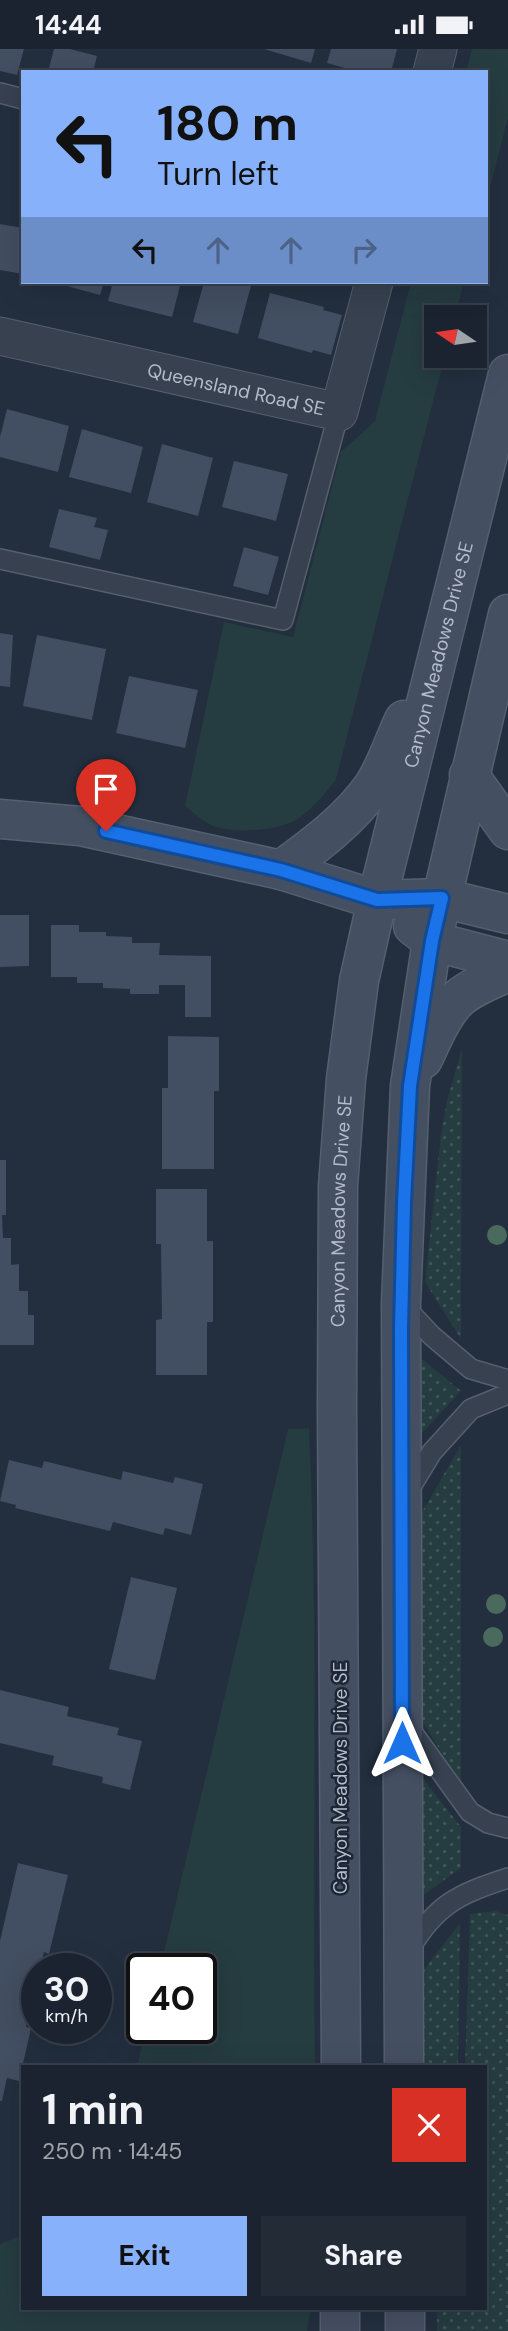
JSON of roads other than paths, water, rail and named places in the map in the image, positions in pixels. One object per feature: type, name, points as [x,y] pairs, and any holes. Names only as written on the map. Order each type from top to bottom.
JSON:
[{"type":"street","points":[[433,70],[438,49]]},
{"type":"street","name":"Queensland Road SE","points":[[0,336],[339,412],[373,284]]},
{"type":"street","name":"Canyon Meadows Drive SE","points":[[341,2065],[338,1186],[346,1079],[359,981],[377,900],[508,373]]},
{"type":"street","points":[[281,870],[340,822],[374,785],[404,720],[448,611]]},
{"type":"street","points":[[404,2065],[401,1303],[410,1086],[432,941],[508,614]]},
{"type":"street","points":[[469,775],[508,830]]},
{"type":"street","points":[[0,819],[80,825],[281,870],[377,900],[442,898],[508,914]]},
{"type":"street","points":[[377,900],[432,941],[508,961]]},
{"type":"street","points":[[410,1086],[437,1028],[455,1002],[508,972]]},
{"type":"street","points":[[405,2310],[405,2331]]},
{"type":"lane","points":[[0,93],[21,98]]},
{"type":"lane","points":[[0,559],[283,620],[339,412]]},
{"type":"lane","points":[[401,1303],[432,1336],[471,1369],[508,1380]]},
{"type":"lane","points":[[401,1503],[432,1452],[471,1409],[508,1394]]},
{"type":"lane","points":[[401,1716],[470,1812],[488,1823],[508,1828]]},
{"type":"lane","points":[[403,1960],[418,1934],[439,1908],[471,1890],[508,1878]]}]
